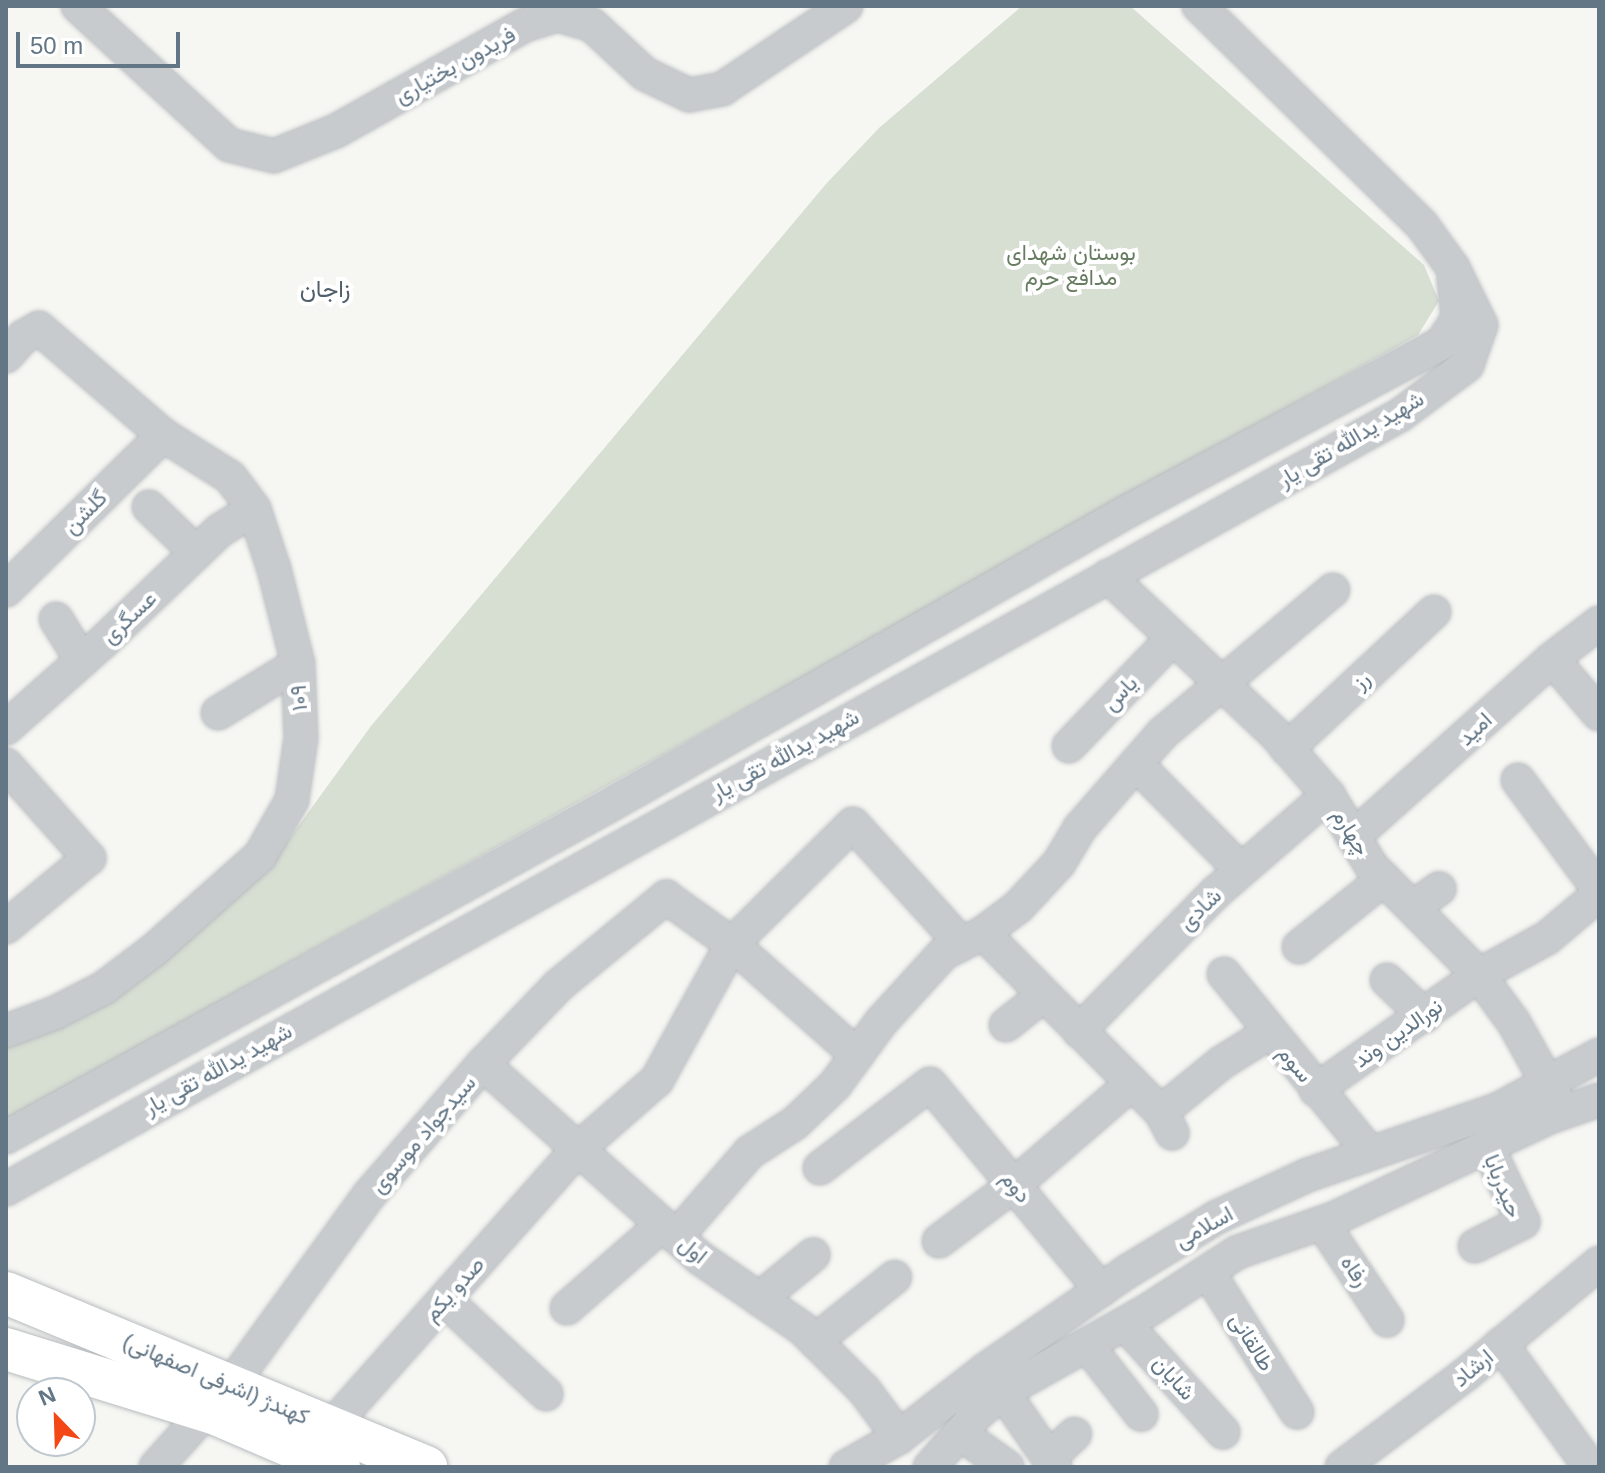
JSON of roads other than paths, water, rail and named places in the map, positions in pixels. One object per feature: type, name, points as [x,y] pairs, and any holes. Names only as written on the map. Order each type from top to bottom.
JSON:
[{"type":"main road","name":"کهندژ (اشرفی اصفهانی)","points":[[11,1290],[219,1398],[339,1467]]},
{"type":"main road","name":"کهندژ (اشرفی اصفهانی)","points":[[6,1349],[331,1427],[426,1467]]},
{"type":"street","name":"فریدون بختیاری","points":[[78,6],[229,145],[274,156],[336,131],[525,25],[558,15],[602,15],[645,74],[689,95],[722,89],[846,6]]},
{"type":"street","name":"شهید یدالله تقی یار","points":[[8,1186],[1400,415],[1467,365],[1481,325],[1453,268],[1422,225],[1209,9]]},
{"type":"street","name":"شهید یدالله تقی یار","points":[[6,1137],[605,808],[1126,512],[1442,343],[1458,318],[1453,268]]},
{"type":"street","name":"۱۰۹","points":[[6,356],[23,337],[39,328],[163,435],[230,477],[254,509],[274,569],[298,664],[301,738],[292,800],[260,856],[154,950],[104,988],[55,1013],[6,1031]]},
{"type":"street","name":"گلشن","points":[[6,590],[163,435]]},
{"type":"street","points":[[149,507],[197,553]]},
{"type":"street","name":"عسگری","points":[[6,728],[82,661],[219,531],[254,509]]},
{"type":"street","name":"چهارم","points":[[1108,576],[1171,640],[1221,683],[1328,795],[1353,837],[1384,879],[1479,975],[1514,1023],[1565,1111]]},
{"type":"street","points":[[567,1308],[669,1231],[750,1152],[795,1123],[835,1085],[910,987],[944,953],[972,939],[1018,907],[1059,863],[1080,828],[1163,733],[1333,590]]},
{"type":"street","name":"رز","points":[[1287,749],[1434,612]]},
{"type":"street","points":[[56,619],[82,661]]},
{"type":"street","name":"امید","points":[[1353,837],[1552,659],[1599,623]]},
{"type":"street","name":"یاس","points":[[1069,746],[1171,640]]},
{"type":"street","points":[[1552,659],[1599,714]]},
{"type":"street","points":[[218,713],[298,664]]},
{"type":"street","points":[[1136,764],[1241,870]]},
{"type":"street","points":[[6,765],[89,858],[6,927]]},
{"type":"street","points":[[1479,975],[1547,938],[1599,892],[1518,780]]},
{"type":"street","name":"شادی","points":[[1079,1031],[1241,870],[1328,795]]},
{"type":"street","name":"صدو یکم","points":[[331,1427],[577,1150],[657,1080],[732,944],[853,824],[972,939]]},
{"type":"street","points":[[1299,947],[1384,879]]},
{"type":"street","points":[[1413,907],[1439,889]]},
{"type":"street","name":"سیدجواد موسوی","points":[[156,1467],[219,1398],[369,1195],[483,1064],[559,985],[666,897],[732,944]]},
{"type":"street","points":[[972,939],[1044,995],[1167,1123],[1221,1063],[1269,1033]]},
{"type":"street","points":[[732,944],[857,1055]]},
{"type":"street","name":"سوم","points":[[1224,974],[1369,1152]]},
{"type":"street","name":"نورالدین وند","points":[[1316,1090],[1479,975]]},
{"type":"street","points":[[1387,980],[1425,1016]]},
{"type":"street","points":[[1006,1025],[1044,995]]},
{"type":"street","name":"اسلامی","points":[[846,1467],[899,1437],[985,1370],[1101,1290],[1217,1217],[1308,1175],[1497,1110],[1599,1055]]},
{"type":"street","name":"اول","points":[[483,1064],[669,1231],[815,1341],[864,1390],[899,1437]]},
{"type":"street","name":"دوم","points":[[820,1168],[930,1084],[1101,1290]]},
{"type":"street","points":[[939,1241],[1014,1185],[1131,1084]]},
{"type":"street","name":"اسلامی","points":[[930,1467],[1003,1392],[1125,1324],[1238,1252],[1322,1223],[1565,1111],[1599,1100]]},
{"type":"street","name":"حیدربابا","points":[[1475,1246],[1523,1222],[1487,1146]]},
{"type":"street","name":"رفاه","points":[[1322,1223],[1387,1320]]},
{"type":"street","points":[[759,1299],[813,1255]]},
{"type":"street","name":"ارشاد","points":[[1349,1465],[1599,1263]]},
{"type":"street","name":"طالقانی","points":[[1208,1272],[1297,1412]]},
{"type":"street","points":[[815,1341],[895,1277]]},
{"type":"street","points":[[445,1300],[546,1394]]},
{"type":"street","name":"شایان","points":[[1125,1324],[1223,1432]]},
{"type":"street","points":[[1501,1344],[1590,1467]]},
{"type":"street","points":[[1087,1345],[1141,1414]]},
{"type":"street","points":[[1003,1392],[1052,1462],[1075,1434]]},
{"type":"street","points":[[961,1434],[1007,1467]]},
{"type":"district","name":"زاجان","points":[[325,289]]},
{"type":"park label","name":"بوستان شهدای مدافع حرم","points":[[1071,264]]}]
